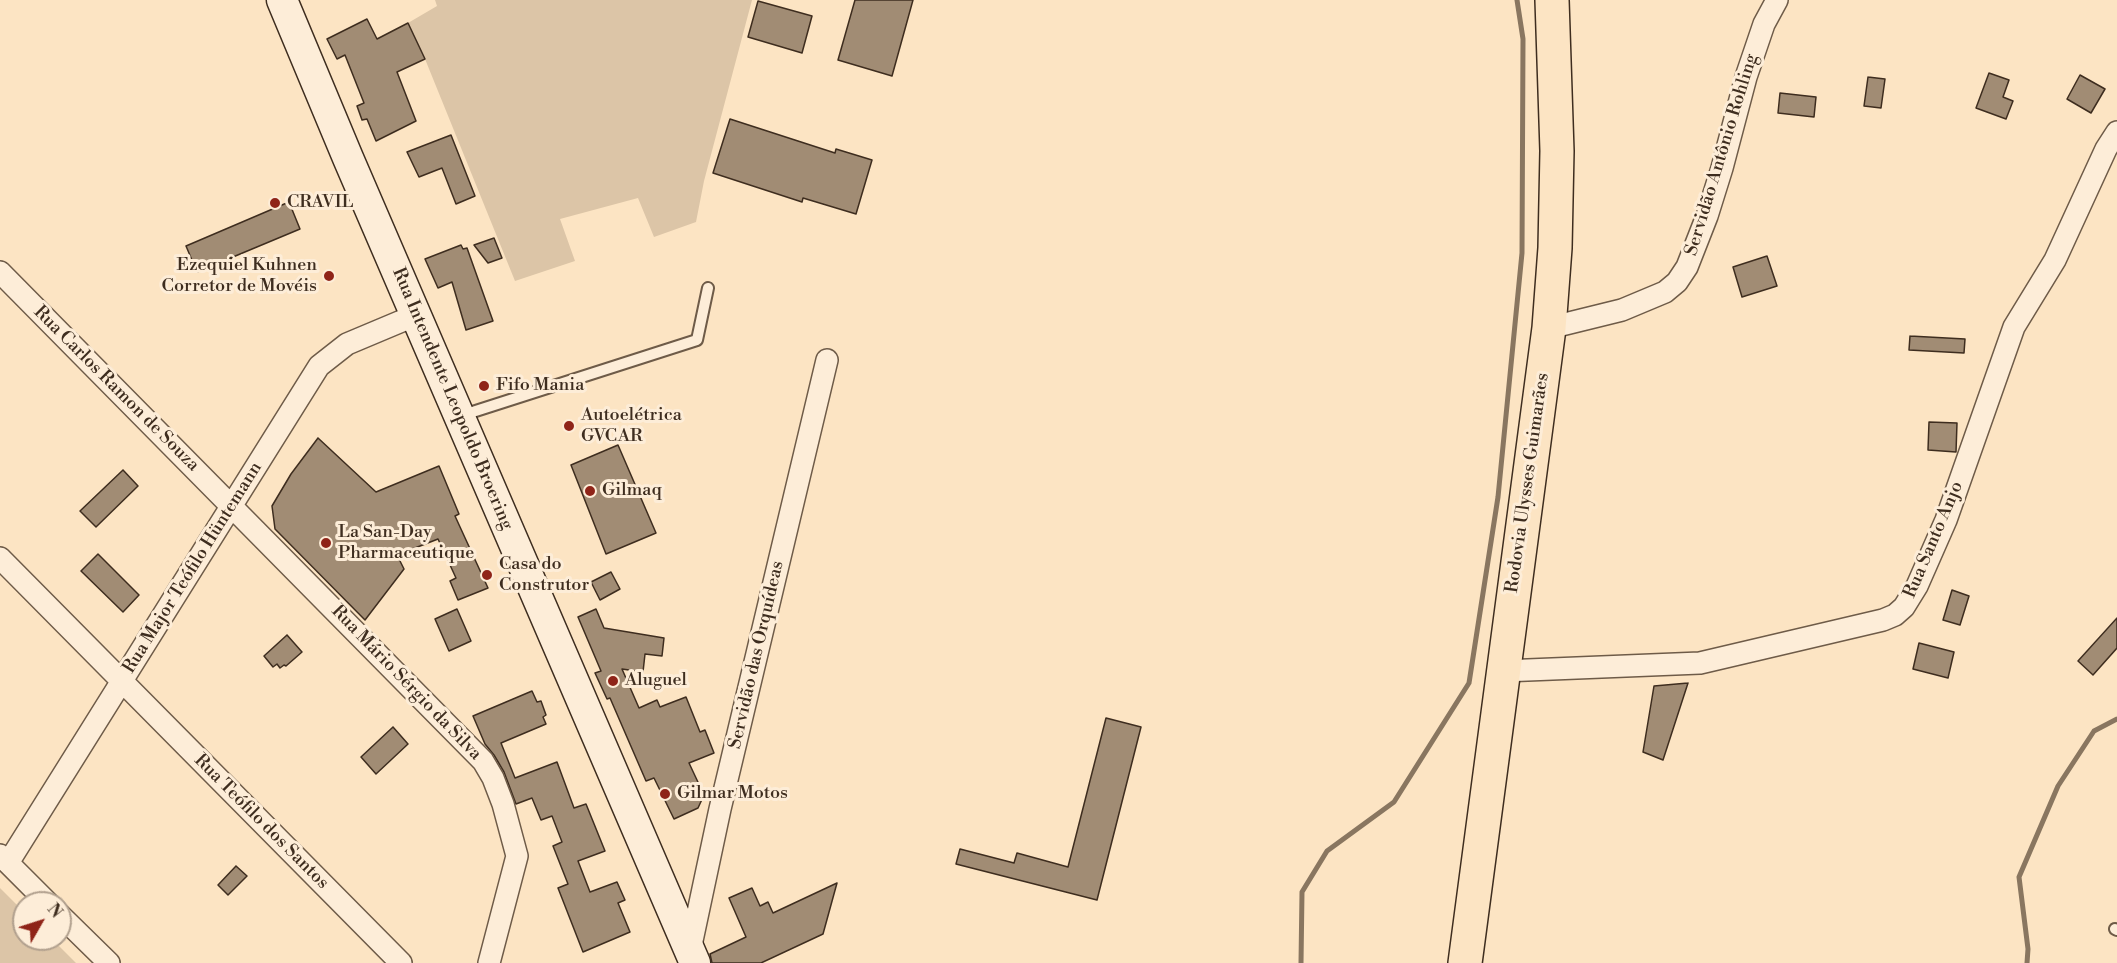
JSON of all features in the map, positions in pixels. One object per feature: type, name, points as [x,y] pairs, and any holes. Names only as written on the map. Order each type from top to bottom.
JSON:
[{"type":"highway","name":"Rodovia Ulysses Guimarães","points":[[1464,963],[1549,328],[1555,248],[1557,151],[1552,0]]},
{"type":"main road","name":"Rua Intendente Leopoldo Broering","points":[[282,0],[693,957]]},
{"type":"street","name":"Servidão Antônio Rohling","points":[[1549,328],[1640,304],[1665,292],[1677,282],[1687,267],[1707,216],[1746,77],[1764,24],[1777,0]]},
{"type":"street","name":"Rua Santo Anjo","points":[[1503,671],[1700,663],[1883,620],[1895,615],[1904,607],[1917,586],[1946,520],[2014,327],[2055,260],[2106,149],[2117,132]]},
{"type":"street","name":"Rua Carlos Ramon de Souza","points":[[0,272],[231,506]]},
{"type":"street","name":"Rua Major Teófilo Hüntemann","points":[[4,859],[122,681],[318,366],[347,344],[416,315]]},
{"type":"street","name":"Servidão das Orquídeas","points":[[693,957],[720,809],[827,360]]},
{"type":"street","name":"Rua Mário Sérgio da Silva","points":[[231,506],[483,761],[503,804],[517,856],[489,963]]},
{"type":"street","name":"Rua Teófilo dos Santos","points":[[0,558],[401,963]]},
{"type":"street","points":[[4,859],[36,891]]},
{"type":"street","points":[[72,927],[109,963]]},
{"type":"lane","points":[[460,416],[697,340],[708,288]]},
{"type":"shaded area","points":[[435,0],[752,0],[704,181],[696,222],[654,237],[638,198],[560,219],[575,261],[515,281],[425,59],[408,23],[437,6]]},
{"type":"shaded area","points":[[0,888],[12,900],[12,951],[64,951],[76,963],[0,963]]},
{"type":"building","points":[[855,0],[913,0],[892,76],[838,60]]},
{"type":"building","points":[[758,1],[812,16],[802,53],[748,37]]},
{"type":"building","points":[[367,19],[377,39],[408,23],[425,59],[397,72],[416,121],[376,141],[367,119],[362,120],[357,106],[364,103],[345,55],[337,59],[327,39]]},
{"type":"building","points":[[1989,73],[2009,80],[2003,97],[2013,101],[2006,119],[1976,108]]},
{"type":"building","points":[[2080,75],[2105,89],[2091,113],[2067,99]]},
{"type":"building","points":[[1868,77],[1885,79],[1881,108],[1864,106]]},
{"type":"building","points":[[1780,93],[1816,97],[1814,117],[1778,113]]},
{"type":"building","points":[[730,119],[835,153],[836,149],[872,160],[856,214],[803,198],[802,202],[713,173]]},
{"type":"building","points":[[451,135],[475,196],[456,204],[442,168],[419,177],[407,152]]},
{"type":"building","points":[[289,202],[300,229],[197,272],[186,246]]},
{"type":"building","points":[[494,238],[502,258],[488,263],[474,245]]},
{"type":"building","points":[[461,245],[463,249],[467,248],[493,321],[466,330],[452,282],[438,288],[425,259]]},
{"type":"building","points":[[1767,256],[1777,286],[1742,297],[1733,267]]},
{"type":"building","points":[[1910,336],[1965,339],[1964,353],[1909,350]]},
{"type":"building","points":[[1929,422],[1957,423],[1956,452],[1928,450]]},
{"type":"building","points":[[318,438],[376,492],[439,466],[459,514],[455,516],[488,588],[458,600],[450,581],[456,578],[438,539],[397,555],[404,569],[365,620],[275,529],[272,506],[291,474]]},
{"type":"building","points":[[618,445],[656,533],[606,554],[571,465]]},
{"type":"building","points":[[123,470],[138,486],[96,527],[80,511]]},
{"type":"building","points":[[98,554],[139,595],[123,612],[81,571]]},
{"type":"building","points":[[611,572],[620,589],[600,600],[591,582]]},
{"type":"building","points":[[1952,590],[1969,596],[1960,625],[1943,620]]},
{"type":"building","points":[[457,609],[471,641],[449,651],[435,619]]},
{"type":"building","points":[[596,609],[604,628],[664,638],[662,656],[645,654],[643,672],[622,669],[639,708],[657,700],[660,707],[686,697],[700,732],[705,730],[714,753],[689,763],[704,795],[698,808],[674,819],[654,778],[646,781],[610,698],[607,699],[595,673],[601,671],[578,617]]},
{"type":"building","points":[[2117,618],[2117,648],[2093,675],[2078,661]]},
{"type":"building","points":[[287,635],[302,652],[286,666],[280,668],[277,664],[273,667],[264,656]]},
{"type":"building","points":[[1919,643],[1954,652],[1948,678],[1913,669]]},
{"type":"building","points":[[1688,683],[1663,760],[1643,752],[1654,686]]},
{"type":"building","points":[[532,691],[537,702],[541,701],[546,715],[543,717],[546,724],[501,743],[515,778],[557,762],[574,808],[586,804],[605,851],[578,861],[590,892],[617,882],[625,900],[618,903],[630,932],[583,952],[558,888],[568,884],[553,846],[562,842],[552,816],[541,820],[532,798],[516,804],[504,772],[485,744],[473,716]]},
{"type":"building","points":[[1106,718],[1141,727],[1097,900],[956,864],[960,849],[1014,863],[1017,853],[1068,867]]},
{"type":"building","points":[[393,727],[408,744],[376,774],[361,757]]},
{"type":"building","points":[[236,866],[247,876],[228,895],[218,885]]},
{"type":"building","points":[[837,883],[823,934],[761,963],[712,963],[710,954],[746,937],[729,898],[752,888],[760,906],[768,902],[773,913]]},
{"type":"waterway","points":[[1301,963],[1302,892],[1327,851],[1394,802],[1469,683],[1498,497],[1522,253],[1523,39],[1517,0]]},
{"type":"waterway","points":[[2027,963],[2028,949],[2019,877],[2058,786],[2094,731],[2117,719]]},
{"type":"place","name":"CRAVIL","points":[[275,203]]},
{"type":"place","name":"Ezequiel Kuhnen Corretor de Movéis","points":[[329,276]]},
{"type":"place","name":"Fifo Mania","points":[[484,386]]},
{"type":"place","name":"Autoelétrica GVCAR","points":[[569,426]]},
{"type":"place","name":"Gilmaq","points":[[590,491]]},
{"type":"place","name":"La San-Day Pharmaceutique","points":[[326,543]]},
{"type":"place","name":"Casa do Construtor","points":[[487,575]]},
{"type":"place","name":"Aluguel","points":[[613,681]]},
{"type":"place","name":"Gilmar Motos","points":[[665,794]]}]
